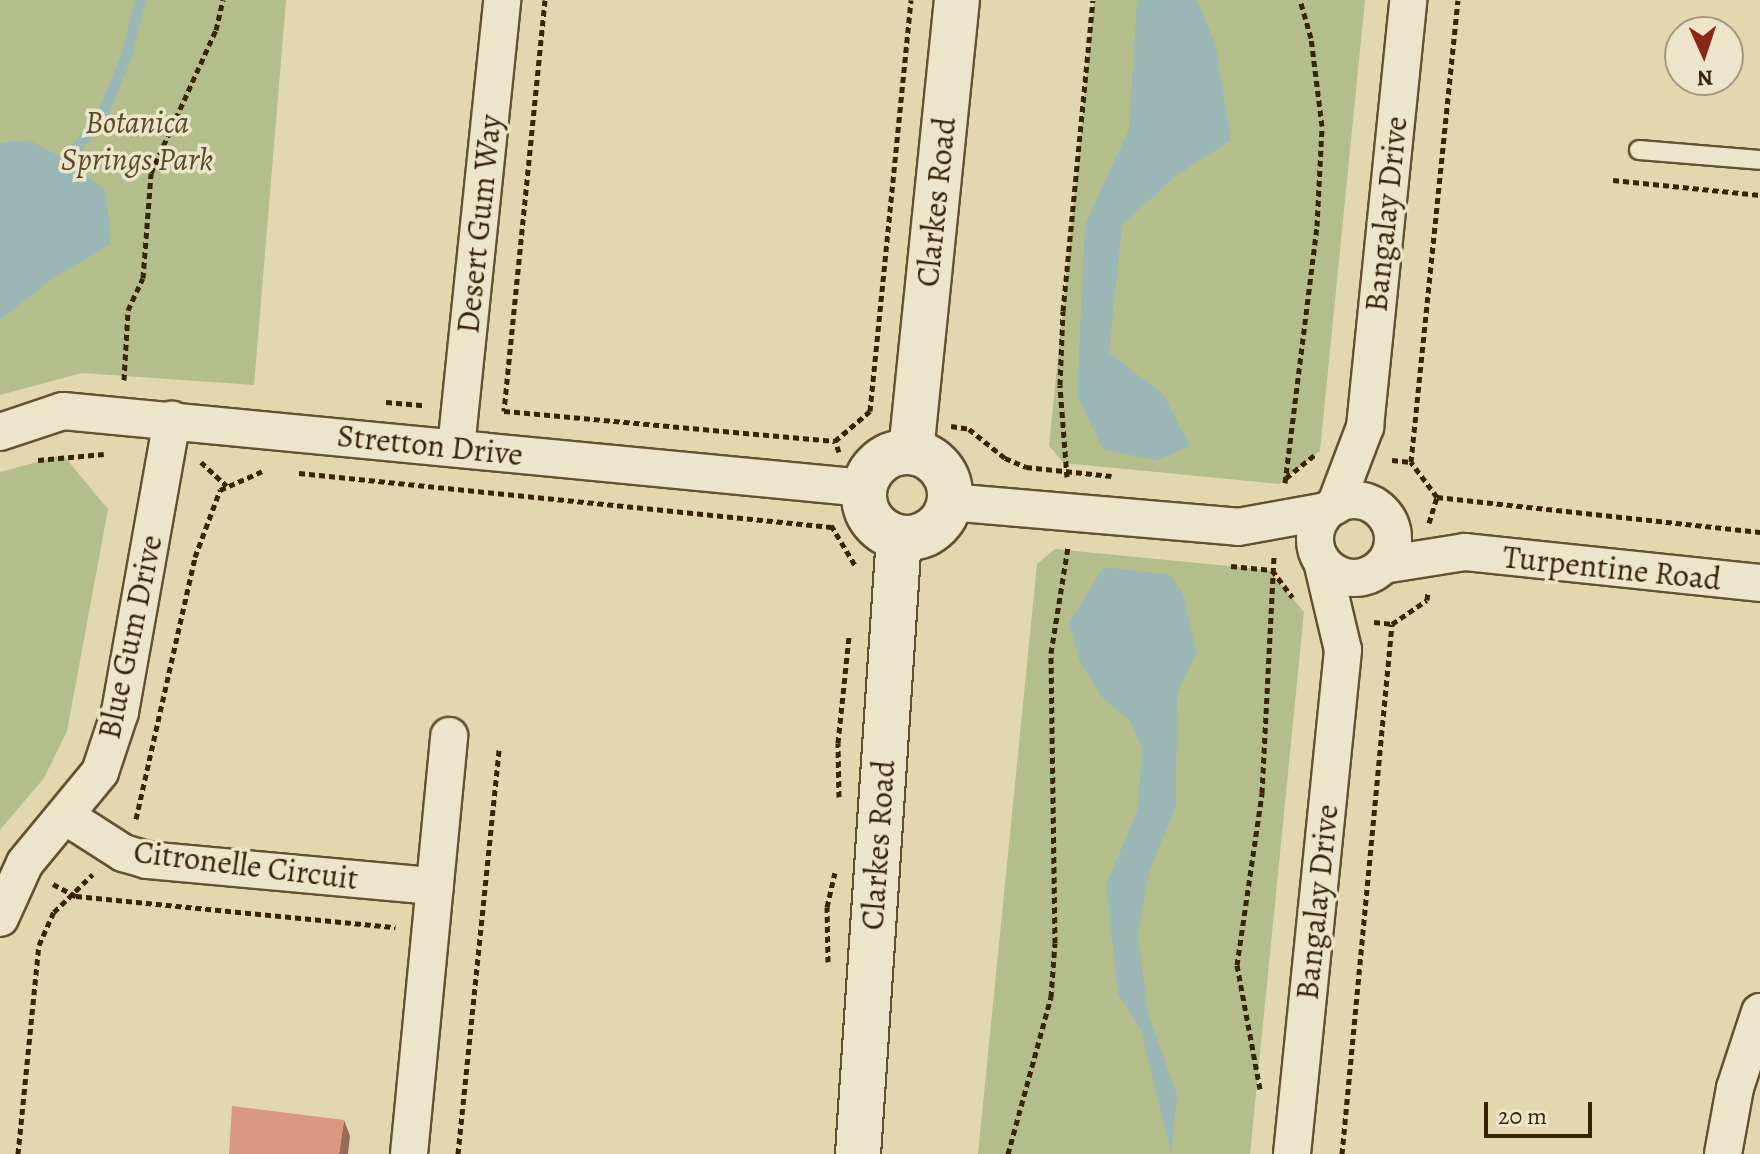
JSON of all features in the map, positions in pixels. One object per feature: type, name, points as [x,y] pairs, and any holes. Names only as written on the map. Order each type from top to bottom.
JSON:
[{"type":"street","name":"Desert Gum Way","points":[[456,448],[502,0]]},
{"type":"street","name":"Clarkes Road","points":[[912,436],[957,0]]},
{"type":"street","name":"Bangalay Drive","points":[[1382,513],[1365,427],[1408,0]]},
{"type":"street","name":"Stretton Drive","points":[[0,432],[63,411],[864,488]]},
{"type":"street","name":"Blue Gum Drive","points":[[0,918],[25,863],[67,817],[100,772],[120,712],[172,420]]},
{"type":"street","name":"Bangalay Drive","points":[[1331,508],[1365,427]]},
{"type":"street","points":[[912,436],[937,463],[950,489],[949,502],[945,515],[925,534],[899,537],[868,514],[864,488],[886,457],[912,436]]},
{"type":"street","points":[[1238,527],[1356,500],[1382,513],[1393,542],[1380,568],[1354,578],[1330,571],[1320,558],[1316,531],[1331,508]]},
{"type":"street","points":[[949,502],[1238,527],[1320,558]]},
{"type":"street","name":"Turpentine Road","points":[[1382,513],[1465,552]]},
{"type":"street","name":"Clarkes Road","points":[[858,1154],[899,537]]},
{"type":"street","name":"Turpentine Road","points":[[1380,568],[1465,552],[1760,583]]},
{"type":"street","name":"Bangalay Drive","points":[[1320,558],[1343,650]]},
{"type":"street","name":"Bangalay Drive","points":[[1292,1154],[1343,650],[1380,568]]},
{"type":"street","points":[[409,1154],[449,736]]},
{"type":"street","name":"Citronelle Circuit","points":[[67,817],[114,847],[147,860],[435,886]]},
{"type":"street","points":[[1723,1154],[1735,1088],[1760,1012]]},
{"type":"lane","points":[[1639,150],[1760,160]]},
{"type":"path","points":[[30,463],[124,453],[122,415],[128,310],[143,278],[151,173],[216,30],[223,0]]},
{"type":"path","points":[[545,0],[504,411],[835,441]]},
{"type":"path","points":[[1008,1154],[1051,997],[1055,943],[1051,653],[1071,511],[1060,385],[1063,311],[1093,0]]},
{"type":"path","points":[[1284,494],[1317,226],[1322,126],[1311,38],[1300,0]]},
{"type":"path","points":[[1613,180],[1760,195]]},
{"type":"path","points":[[870,411],[912,436],[969,429],[1005,458],[1026,467],[1066,472]]},
{"type":"path","points":[[1279,484],[1320,451],[1331,452]]},
{"type":"path","points":[[166,458],[202,462],[227,486]]},
{"type":"path","points":[[1383,459],[1411,462]]},
{"type":"path","points":[[18,1154],[39,945],[54,912],[71,901],[137,817],[195,557],[220,490],[260,469],[276,471]]},
{"type":"path","points":[[291,473],[831,527]]},
{"type":"path","points":[[1437,497],[1760,532]]},
{"type":"path","points":[[1261,1099],[1237,965],[1262,793],[1274,555]]},
{"type":"path","points":[[1367,621],[1392,624]]},
{"type":"path","points":[[458,1154],[499,747]]},
{"type":"green space","name":"Botanica Springs Park","points":[[0,0],[286,0],[254,385],[82,373],[0,395]]},
{"type":"green space","points":[[1094,0],[1365,0],[1320,451],[1279,484],[1064,463],[1049,446]]},
{"type":"green space","points":[[63,455],[108,509],[67,731],[44,778],[0,830],[0,472]]},
{"type":"green space","points":[[1055,549],[1269,570],[1304,612],[1250,1154],[978,1154],[1037,564]]},
{"type":"water","points":[[1137,0],[1197,0],[1215,43],[1231,140],[1174,177],[1122,225],[1109,353],[1163,394],[1190,446],[1158,460],[1103,450],[1077,395],[1085,225],[1129,129]]},
{"type":"water","points":[[29,140],[67,160],[106,191],[111,244],[52,279],[0,320],[0,143]]},
{"type":"water","points":[[1104,567],[1171,575],[1183,594],[1197,653],[1177,693],[1176,805],[1149,873],[1138,936],[1148,1013],[1177,1095],[1171,1154],[1141,1030],[1118,994],[1106,885],[1138,809],[1142,748],[1130,721],[1102,697],[1080,663],[1069,622]]},
{"type":"building","points":[[232,1106],[344,1120],[339,1154],[229,1154]]},
{"type":"waterway","points":[[67,160],[103,112],[126,56],[140,0]]}]
